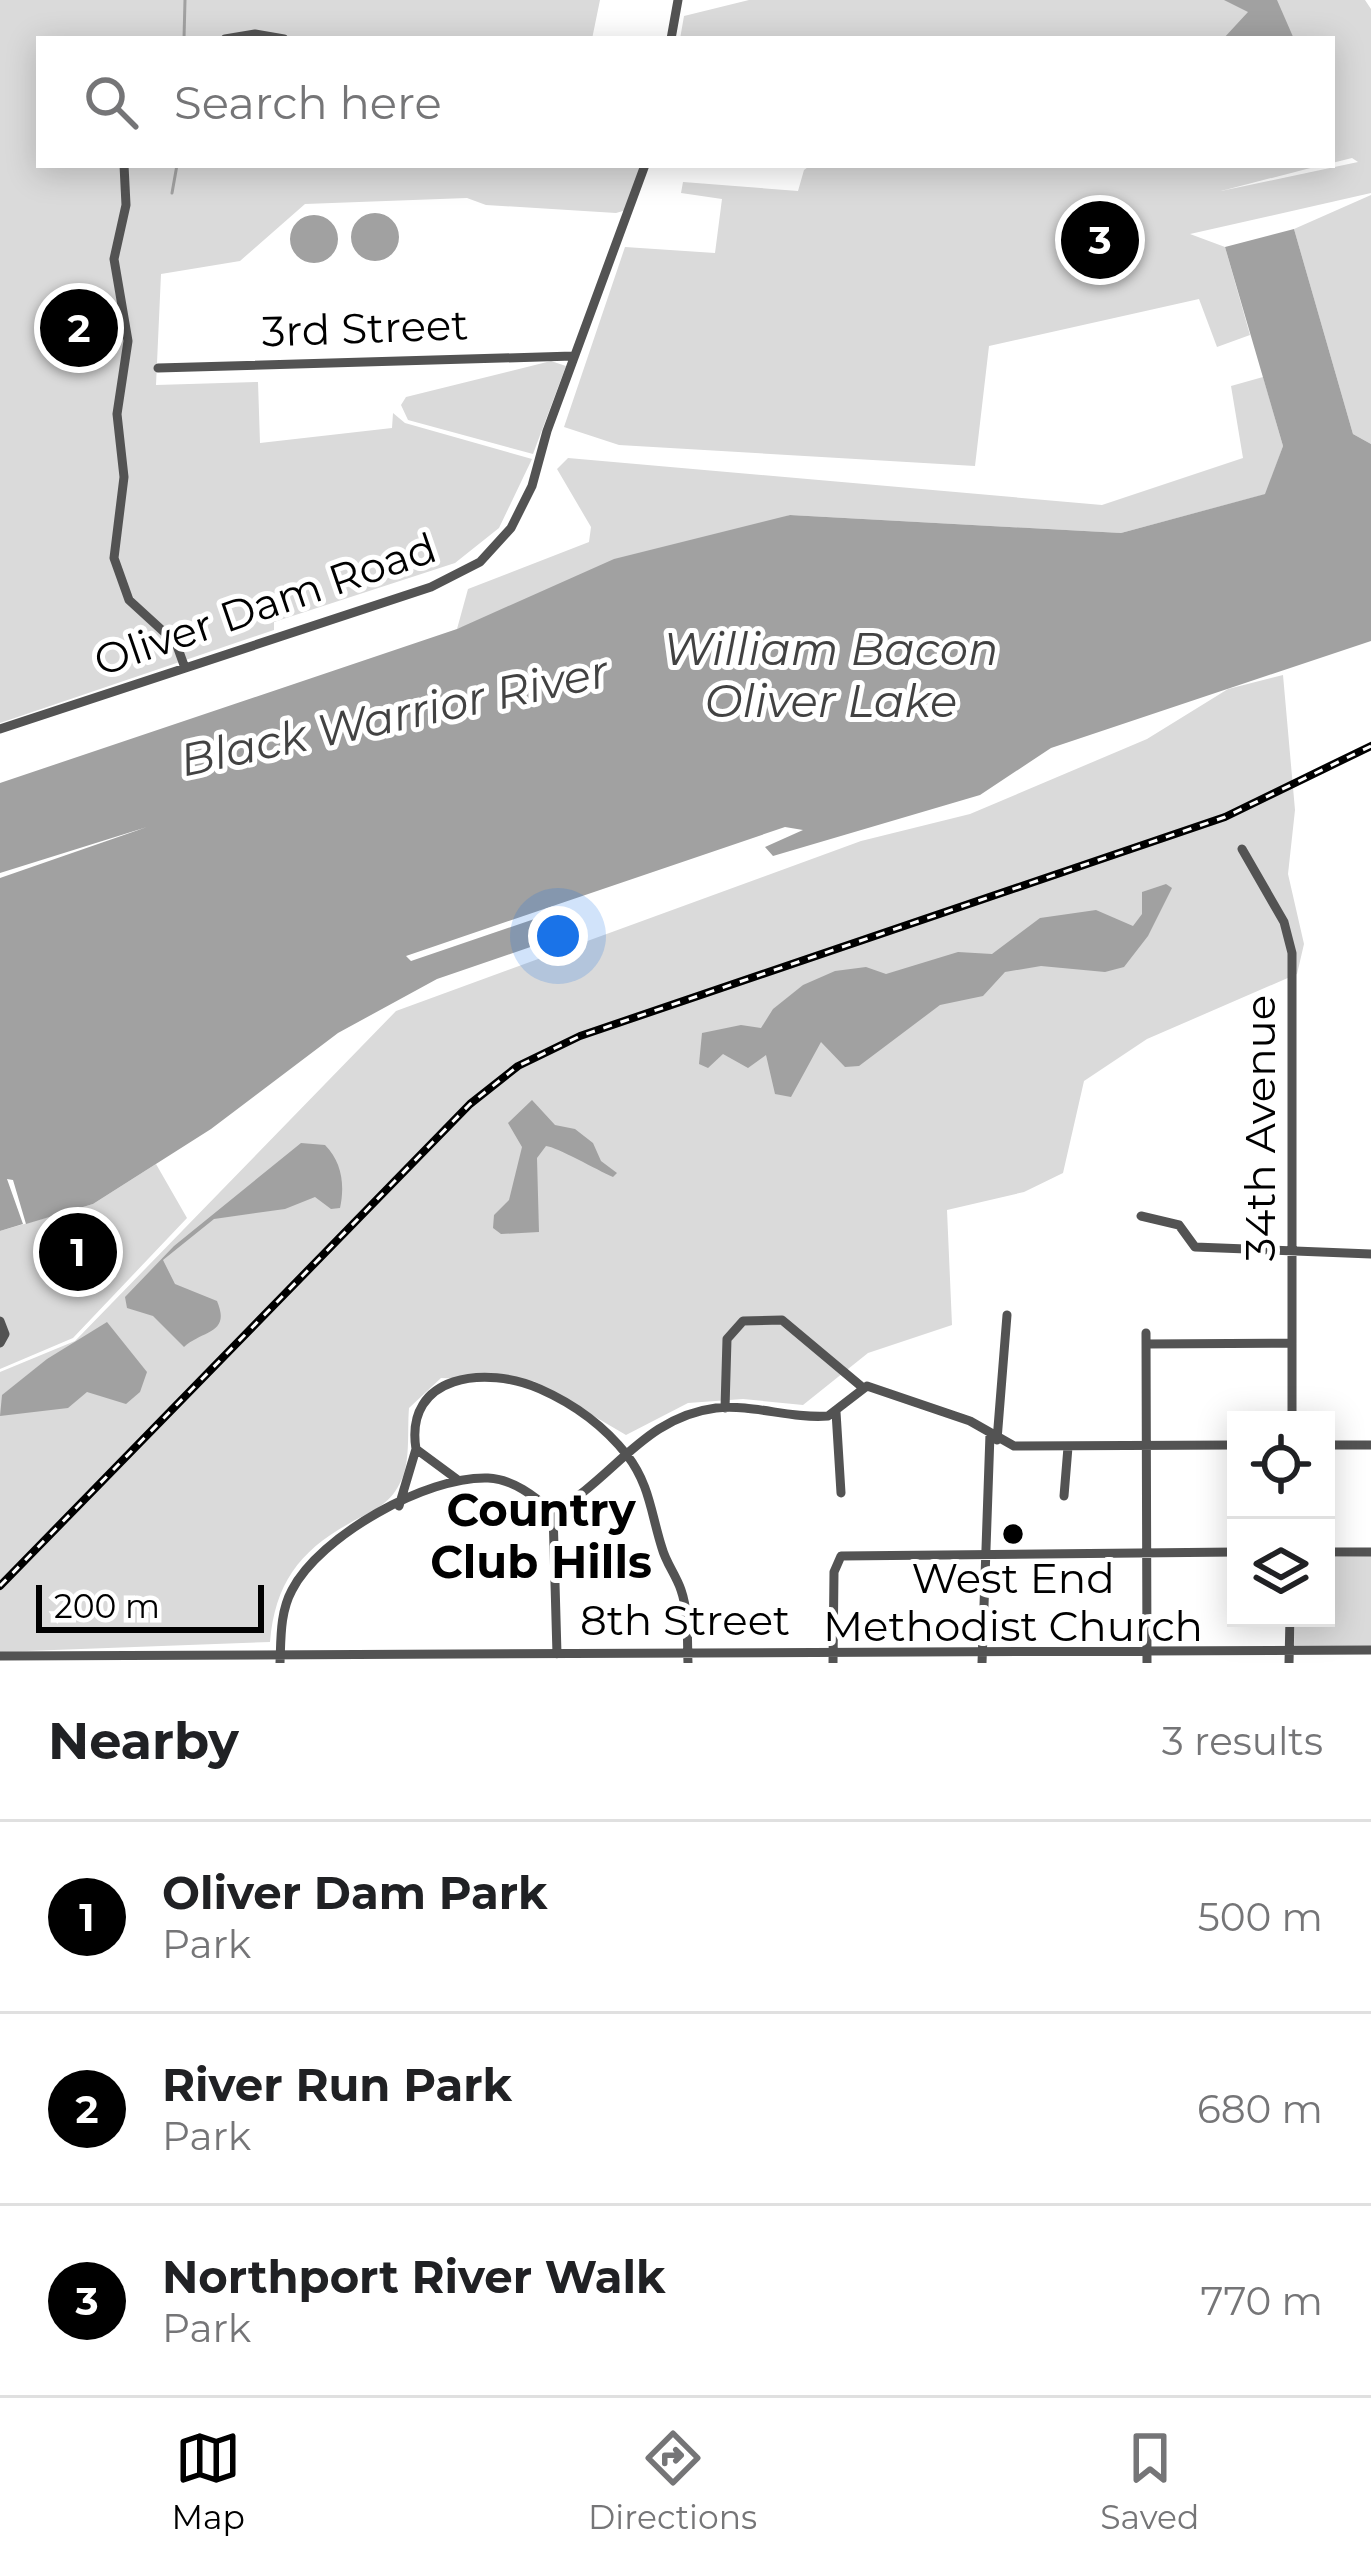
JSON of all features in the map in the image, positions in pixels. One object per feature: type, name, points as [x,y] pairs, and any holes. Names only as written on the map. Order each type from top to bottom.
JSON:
[{"type":"street","points":[[672,36],[678,0]]},
{"type":"street","points":[[121,168],[125,182],[113,260],[128,341],[117,414],[124,477],[114,558],[129,600],[176,643],[185,668]]},
{"type":"street","name":"Oliver Dam Road","points":[[0,729],[431,587],[480,562],[511,528],[532,486],[573,356],[644,168]]},
{"type":"street","name":"3rd Street","points":[[158,368],[573,356]]},
{"type":"street","name":"34th Avenue","points":[[1241,849],[1284,922],[1292,953],[1292,1411]]},
{"type":"street","points":[[1141,1216],[1179,1225],[1196,1247],[1371,1254]]},
{"type":"street","points":[[982,1658],[993,1437],[1007,1315]]},
{"type":"street","points":[[725,1408],[727,1340],[743,1322],[782,1320],[862,1388],[884,1388],[1014,1447],[1227,1445]]},
{"type":"street","points":[[0,1321],[4,1334],[0,1342]]},
{"type":"street","points":[[1146,1657],[1146,1338],[1292,1343]]},
{"type":"street","points":[[399,1506],[416,1449],[414,1422],[427,1397],[440,1386],[476,1379],[539,1388],[594,1420],[624,1451],[651,1497],[662,1550],[682,1592],[687,1658]]},
{"type":"street","points":[[553,1511],[644,1435],[686,1415],[725,1408],[809,1416],[836,1412],[862,1388]]},
{"type":"street","points":[[836,1412],[841,1493]]},
{"type":"street","points":[[1335,1445],[1371,1445]]},
{"type":"street","points":[[1064,1496],[1068,1447]]},
{"type":"street","points":[[416,1449],[458,1480]]},
{"type":"street","points":[[280,1659],[285,1607],[317,1553],[339,1534],[458,1480],[504,1481],[553,1511]]},
{"type":"street","points":[[553,1511],[557,1654]]},
{"type":"street","points":[[833,1658],[834,1572],[841,1556],[1227,1552]]},
{"type":"street","points":[[1335,1552],[1371,1552]]},
{"type":"street","points":[[1289,1657],[1290,1627]]},
{"type":"street","name":"8th Street","points":[[0,1656],[1289,1657],[1371,1650]]},
{"type":"street","points":[[358,1663],[376,1655]]},
{"type":"shaded area","points":[[0,0],[600,0],[593,36],[36,36],[36,168],[644,168],[630,209],[616,213],[486,205],[467,198],[305,204],[240,261],[161,274],[156,385],[258,382],[260,443],[392,428],[393,413],[405,423],[532,459],[499,528],[455,563],[274,622],[274,630],[0,723]]},
{"type":"shaded area","points":[[749,0],[1365,0],[1371,9],[1371,193],[1190,234],[1225,247],[1250,335],[1217,347],[1199,299],[989,346],[975,466],[619,445],[564,427],[625,247],[715,253],[722,199],[681,193],[683,182],[798,191],[807,168],[1310,168],[1221,191],[1358,162],[1352,158],[1335,162],[1335,36],[681,36],[684,16]]},
{"type":"shaded area","points":[[1371,195],[1371,444],[1353,434],[1294,229]]},
{"type":"shaded area","points":[[551,361],[566,366],[533,454],[408,420],[401,405],[406,397]]},
{"type":"shaded area","points":[[1263,377],[1283,446],[1266,494],[1121,533],[790,515],[457,629],[468,589],[589,542],[591,527],[557,469],[568,458],[1102,505],[1243,458],[1231,386]]},
{"type":"shaded area","points":[[1283,675],[1295,810],[1288,874],[1304,944],[1297,974],[1147,1039],[1084,1081],[1063,1173],[1024,1192],[947,1210],[952,1325],[868,1353],[803,1405],[743,1399],[688,1403],[626,1435],[534,1381],[441,1378],[409,1408],[406,1466],[396,1491],[379,1507],[317,1545],[293,1571],[277,1603],[270,1642],[0,1652],[0,1372],[75,1341],[396,1011],[861,841],[970,814],[1147,739],[1228,689]]},
{"type":"shaded area","points":[[156,1164],[187,1218],[73,1338],[0,1369],[0,1231],[93,1204]]},
{"type":"shaded area","points":[[1371,1556],[1371,1646],[1294,1647],[1295,1627],[1335,1627],[1335,1557]]},
{"type":"water","points":[[1224,0],[1277,0],[1293,36],[1226,36],[1248,12]]},
{"type":"water","points":[[375,213],[392,220],[399,237],[392,254],[375,261],[358,254],[351,237],[358,220]]},
{"type":"water","points":[[314,215],[331,222],[338,239],[331,256],[314,263],[297,256],[290,239],[297,222]]},
{"type":"water","name":"William Bacon Oliver Lake","points":[[1294,229],[1353,434],[1371,444],[1371,641],[1051,748],[980,795],[773,856],[765,847],[803,830],[785,827],[406,956],[411,961],[555,912],[542,943],[437,979],[338,1033],[211,1129],[93,1204],[26,1224],[13,1180],[7,1179],[23,1224],[0,1231],[0,878],[147,827],[0,873],[0,783],[457,629],[614,559],[790,515],[1121,533],[1265,494],[1283,446],[1225,247]]},
{"type":"water","points":[[1166,884],[1172,888],[1148,936],[1124,967],[1105,972],[1041,966],[1005,972],[983,996],[940,1005],[859,1066],[845,1067],[821,1042],[791,1097],[775,1094],[766,1055],[748,1068],[723,1054],[708,1068],[699,1064],[702,1033],[741,1025],[761,1028],[773,1009],[803,985],[835,971],[866,967],[886,974],[958,952],[992,954],[1040,918],[1096,910],[1133,926],[1142,914],[1142,892]]},
{"type":"water","points":[[532,1100],[555,1125],[575,1129],[593,1143],[601,1161],[617,1173],[613,1177],[546,1146],[537,1158],[539,1232],[501,1234],[493,1228],[494,1215],[509,1200],[522,1147],[508,1123]]},
{"type":"water","points":[[301,1143],[325,1145],[335,1159],[342,1182],[340,1208],[331,1209],[315,1197],[285,1209],[214,1219],[163,1260],[175,1284],[217,1301],[218,1326],[184,1347],[153,1316],[127,1308],[125,1297],[174,1246]]},
{"type":"water","points":[[107,1322],[147,1372],[140,1392],[126,1404],[87,1392],[68,1408],[0,1416],[2,1395],[47,1359]]},
{"type":"waterway","points":[[184,36],[185,0]]},
{"type":"waterway","points":[[172,193],[176,168]]},
{"type":"railway","points":[[0,1586],[470,1104],[518,1066],[580,1036],[1225,817],[1371,746]]},
{"type":"place","name":"Northport River Walk","points":[[1100,240]]},
{"type":"place","name":"River Run Park","points":[[79,328]]},
{"type":"place","name":"Oliver Dam Park","points":[[78,1252]]},
{"type":"place","name":"West End Methodist Church","points":[[1013,1534]]},
{"type":"district","name":"Country Club Hills","points":[[541,1535]]},
{"type":"water label","name":"Black Warrior River","points":[[394,715]]}]
